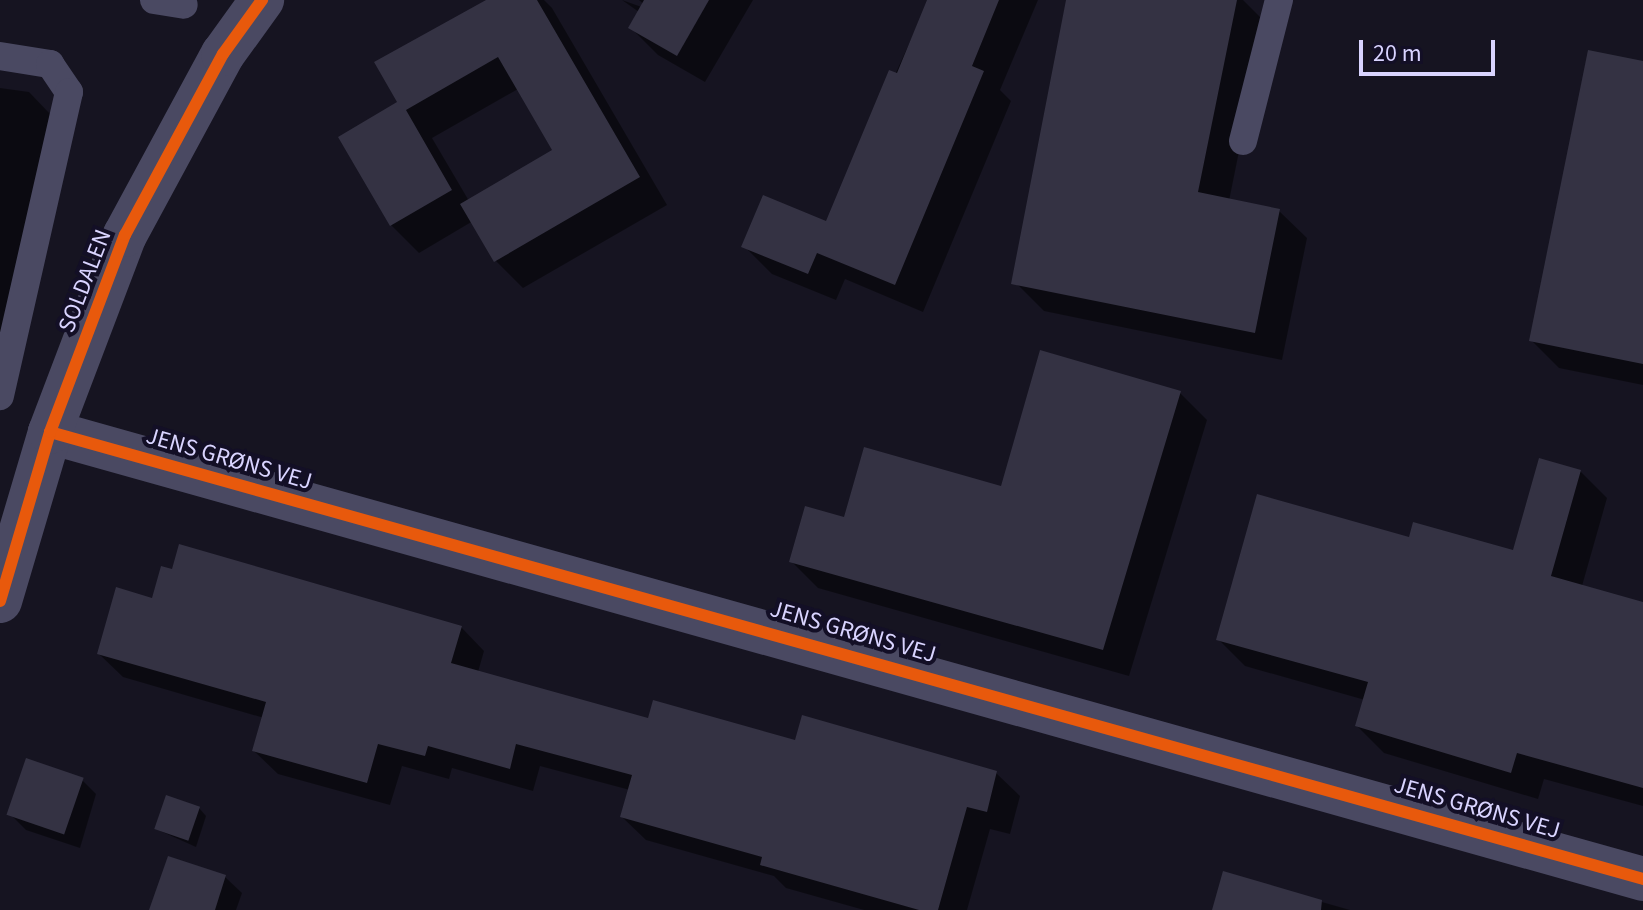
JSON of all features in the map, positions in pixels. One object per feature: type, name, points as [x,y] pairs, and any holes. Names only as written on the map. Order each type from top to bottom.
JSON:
[{"type":"street","name":"SOLDALEN","points":[[0,601],[11,522],[50,432],[125,235],[223,54],[262,0]]},
{"type":"street","name":"JENS GRØNS VEJ","points":[[50,432],[1643,879]]},
{"type":"lane","points":[[154,0],[184,5]]},
{"type":"lane","points":[[1243,141],[1279,0]]},
{"type":"lane","points":[[0,56],[50,64],[69,92],[0,396]]},
{"type":"building","points":[[486,0],[537,0],[640,177],[494,262],[460,204],[552,150],[498,57],[406,110],[452,190],[390,226],[338,137],[397,102],[374,62]]},
{"type":"building","points":[[644,0],[709,0],[677,56],[628,28]]},
{"type":"building","points":[[927,0],[999,0],[972,66],[984,71],[895,285],[817,253],[808,274],[741,247],[763,195],[826,221],[889,70],[897,73]]},
{"type":"building","points":[[1066,0],[1237,0],[1198,192],[1280,209],[1255,333],[1011,284]]},
{"type":"building","points":[[1588,50],[1643,61],[1643,364],[1529,341]]},
{"type":"building","points":[[1040,350],[1181,391],[1103,650],[789,562],[805,506],[844,517],[864,447],[1001,486]]},
{"type":"building","points":[[1539,458],[1581,470],[1551,576],[1643,602],[1643,788],[1517,753],[1511,773],[1355,726],[1368,682],[1216,640],[1257,494],[1409,537],[1413,522],[1513,550]]},
{"type":"building","points":[[179,544],[462,626],[451,663],[648,718],[653,700],[795,740],[802,715],[997,771],[987,812],[967,807],[938,910],[919,910],[760,865],[762,857],[620,817],[632,775],[516,744],[510,769],[428,746],[425,756],[378,744],[367,783],[252,751],[266,702],[97,654],[116,587],[152,598],[161,566],[172,569]]},
{"type":"building","points":[[26,758],[84,778],[64,835],[6,815]]},
{"type":"building","points":[[166,795],[200,807],[188,841],[154,829]]},
{"type":"building","points":[[168,856],[226,875],[215,910],[149,910]]},
{"type":"building","points":[[1223,871],[1322,900],[1321,910],[1212,910]]},
{"type":"cycle path","points":[[0,601],[50,432],[125,235],[223,54],[262,0]]},
{"type":"cycle path","points":[[50,432],[1643,879]]}]
